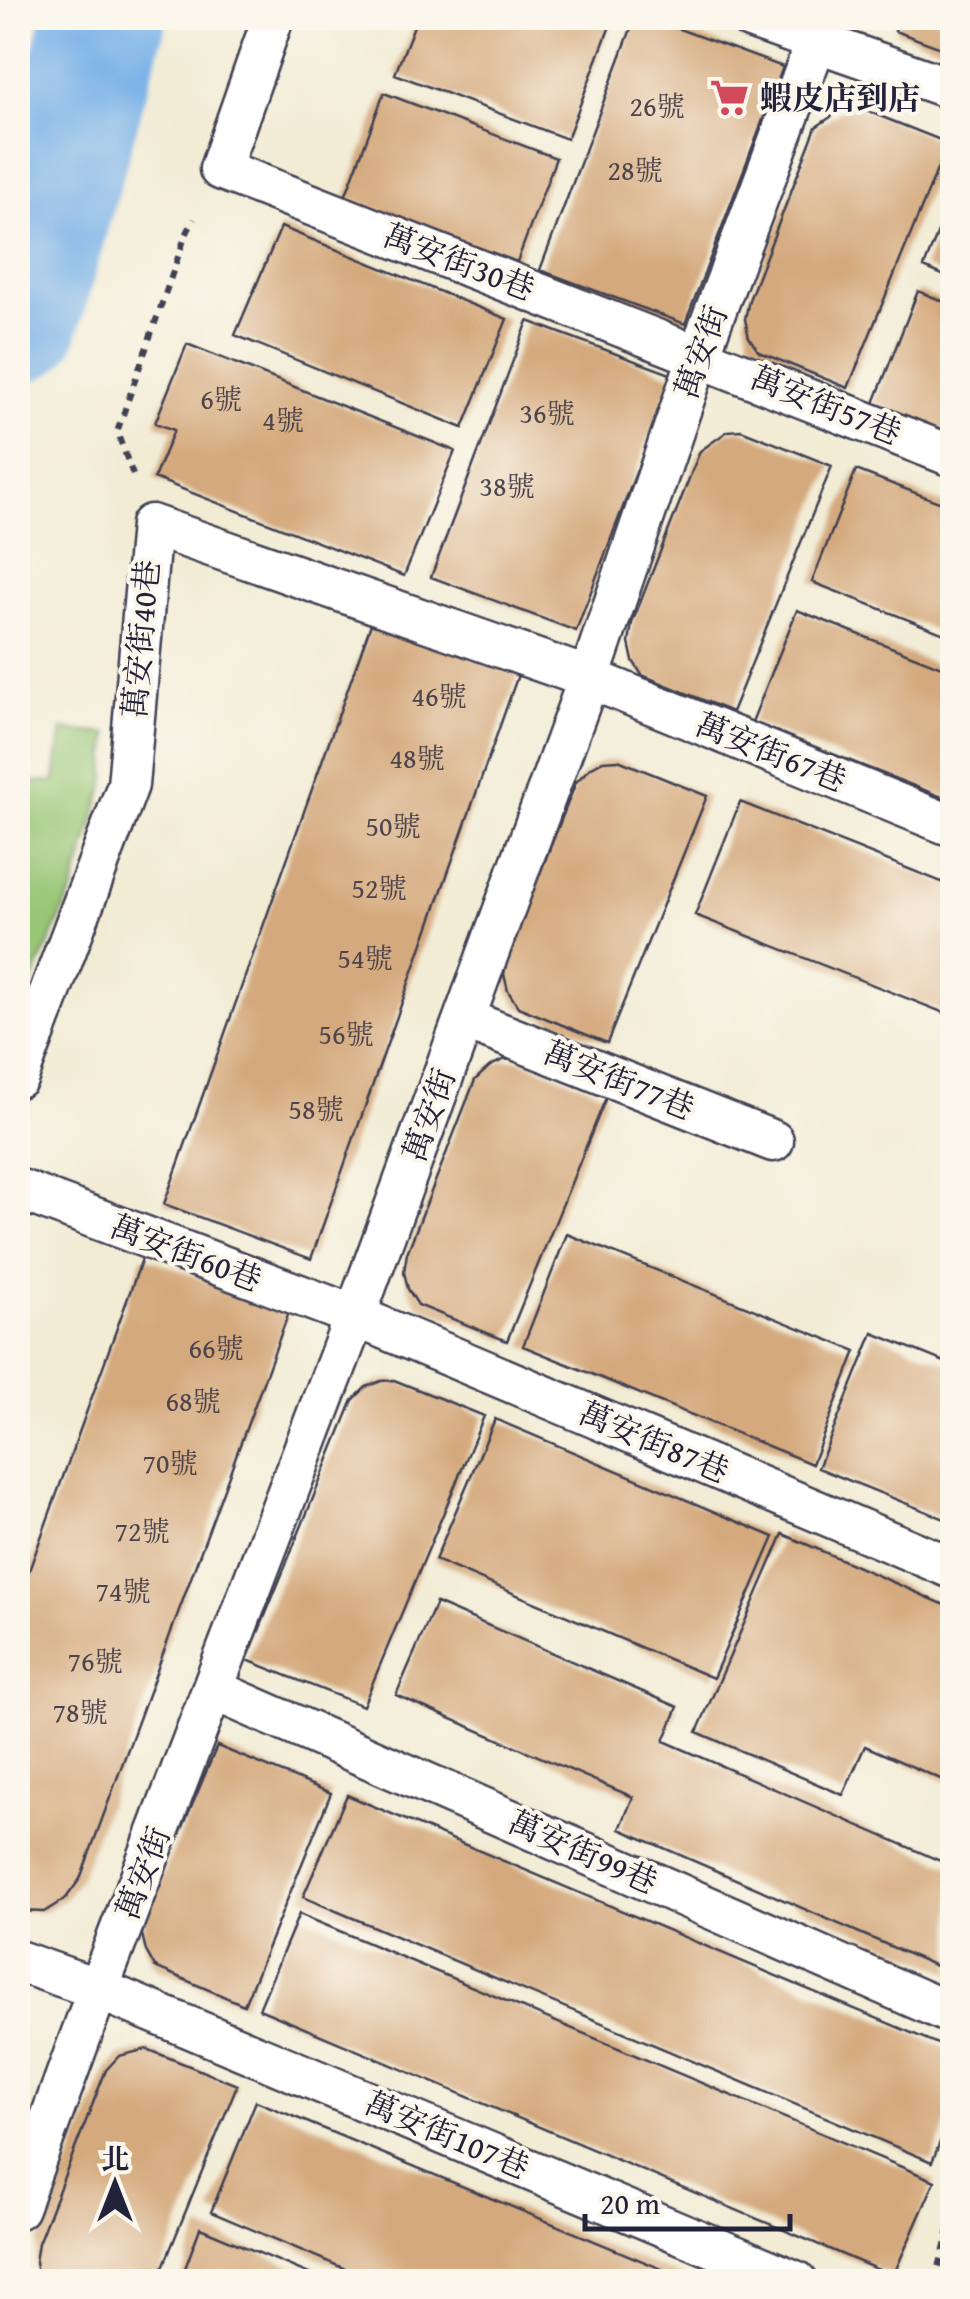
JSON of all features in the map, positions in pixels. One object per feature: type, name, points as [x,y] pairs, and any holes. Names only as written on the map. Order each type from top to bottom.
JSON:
[{"type":"lane","points":[[220,169],[273,18]]},
{"type":"lane","points":[[750,18],[821,30],[952,90]]},
{"type":"lane","name":"萬安街","points":[[18,2208],[355,1316],[589,678],[699,354],[821,30]]},
{"type":"lane","name":"萬安街30巷","points":[[220,169],[699,354]]},
{"type":"lane","name":"萬安街57巷","points":[[699,354],[952,456]]},
{"type":"lane","name":"萬安街40巷","points":[[18,1077],[128,785],[151,525],[589,678]]},
{"type":"lane","name":"萬安街67巷","points":[[589,678],[952,826]]},
{"type":"lane","name":"萬安街77巷","points":[[464,1019],[773,1141]]},
{"type":"lane","name":"萬安街60巷","points":[[18,1189],[355,1316]]},
{"type":"lane","name":"萬安街87巷","points":[[355,1316],[952,1568]]},
{"type":"lane","name":"萬安街99巷","points":[[214,1690],[952,2014]]},
{"type":"lane","name":"萬安街107巷","points":[[18,1962],[98,1989],[797,2282]]},
{"type":"path","points":[[151,525],[117,432],[185,237],[220,169]]},
{"type":"path","points":[[936,2282],[952,2219]]},
{"type":"green space","points":[[62,730],[108,734],[105,783],[72,892],[18,1012],[18,783],[55,781]]},
{"type":"building","points":[[417,18],[613,18],[567,139],[395,74]]},
{"type":"building","points":[[635,18],[649,18],[783,67],[685,324],[540,270]]},
{"type":"building","points":[[900,18],[952,18],[952,52],[895,31]]},
{"type":"building","points":[[384,93],[556,158],[517,262],[345,197]]},
{"type":"building","points":[[857,107],[948,143],[848,388],[759,352],[749,338],[745,319],[816,127],[844,108]]},
{"type":"building","points":[[952,197],[952,279],[924,267]]},
{"type":"building","points":[[281,227],[507,319],[463,428],[235,335]]},
{"type":"building","points":[[918,291],[952,305],[952,434],[874,403]]},
{"type":"building","points":[[528,321],[673,375],[576,631],[431,577]]},
{"type":"building","points":[[187,344],[455,451],[404,576],[154,478],[174,430],[155,423]]},
{"type":"building","points":[[741,430],[832,466],[732,712],[642,675],[633,661],[629,643],[632,623],[700,451],[728,431]]},
{"type":"building","points":[[856,470],[952,507],[952,637],[812,582]]},
{"type":"building","points":[[797,610],[952,671],[952,801],[752,722]]},
{"type":"building","points":[[372,621],[518,675],[311,1259],[164,1204]]},
{"type":"building","points":[[618,760],[707,796],[607,1043],[518,1007],[504,974],[576,782],[603,761]]},
{"type":"building","points":[[740,802],[952,886],[952,1016],[695,915]]},
{"type":"building","points":[[517,1059],[607,1095],[507,1341],[418,1305],[404,1272],[407,1253],[475,1080],[490,1066]]},
{"type":"building","points":[[567,1234],[856,1351],[812,1464],[523,1346]]},
{"type":"building","points":[[143,1256],[289,1312],[80,1879],[66,1898],[44,1912],[18,1911],[18,1601]]},
{"type":"building","points":[[873,1333],[952,1365],[952,1522],[818,1468]]},
{"type":"building","points":[[394,1380],[484,1416],[363,1706],[247,1660],[353,1400],[366,1387]]},
{"type":"building","points":[[495,1419],[774,1537],[713,1678],[435,1560]]},
{"type":"building","points":[[783,1534],[952,1608],[952,1784],[865,1746],[843,1795],[697,1732]]},
{"type":"building","points":[[436,1603],[678,1707],[664,1741],[952,1866],[952,1973],[620,1829],[633,1797],[396,1695]]},
{"type":"building","points":[[217,1746],[331,1793],[244,2005],[155,1967],[142,1934],[146,1915]]},
{"type":"building","points":[[347,1795],[952,2050],[952,2112],[932,2162],[303,1897]]},
{"type":"building","points":[[299,1914],[935,2181],[893,2276],[259,2009]]},
{"type":"building","points":[[147,2049],[237,2085],[157,2282],[39,2282],[35,2262],[38,2243],[106,2070],[119,2056]]},
{"type":"building","points":[[256,2101],[691,2282],[376,2282],[211,2212]]},
{"type":"building","points":[[200,2228],[326,2281],[326,2282],[180,2282]]},
{"type":"waterway","points":[[18,322],[105,18]]},
{"type":"place","name":"蝦皮店到店","points":[[730,98]]}]
